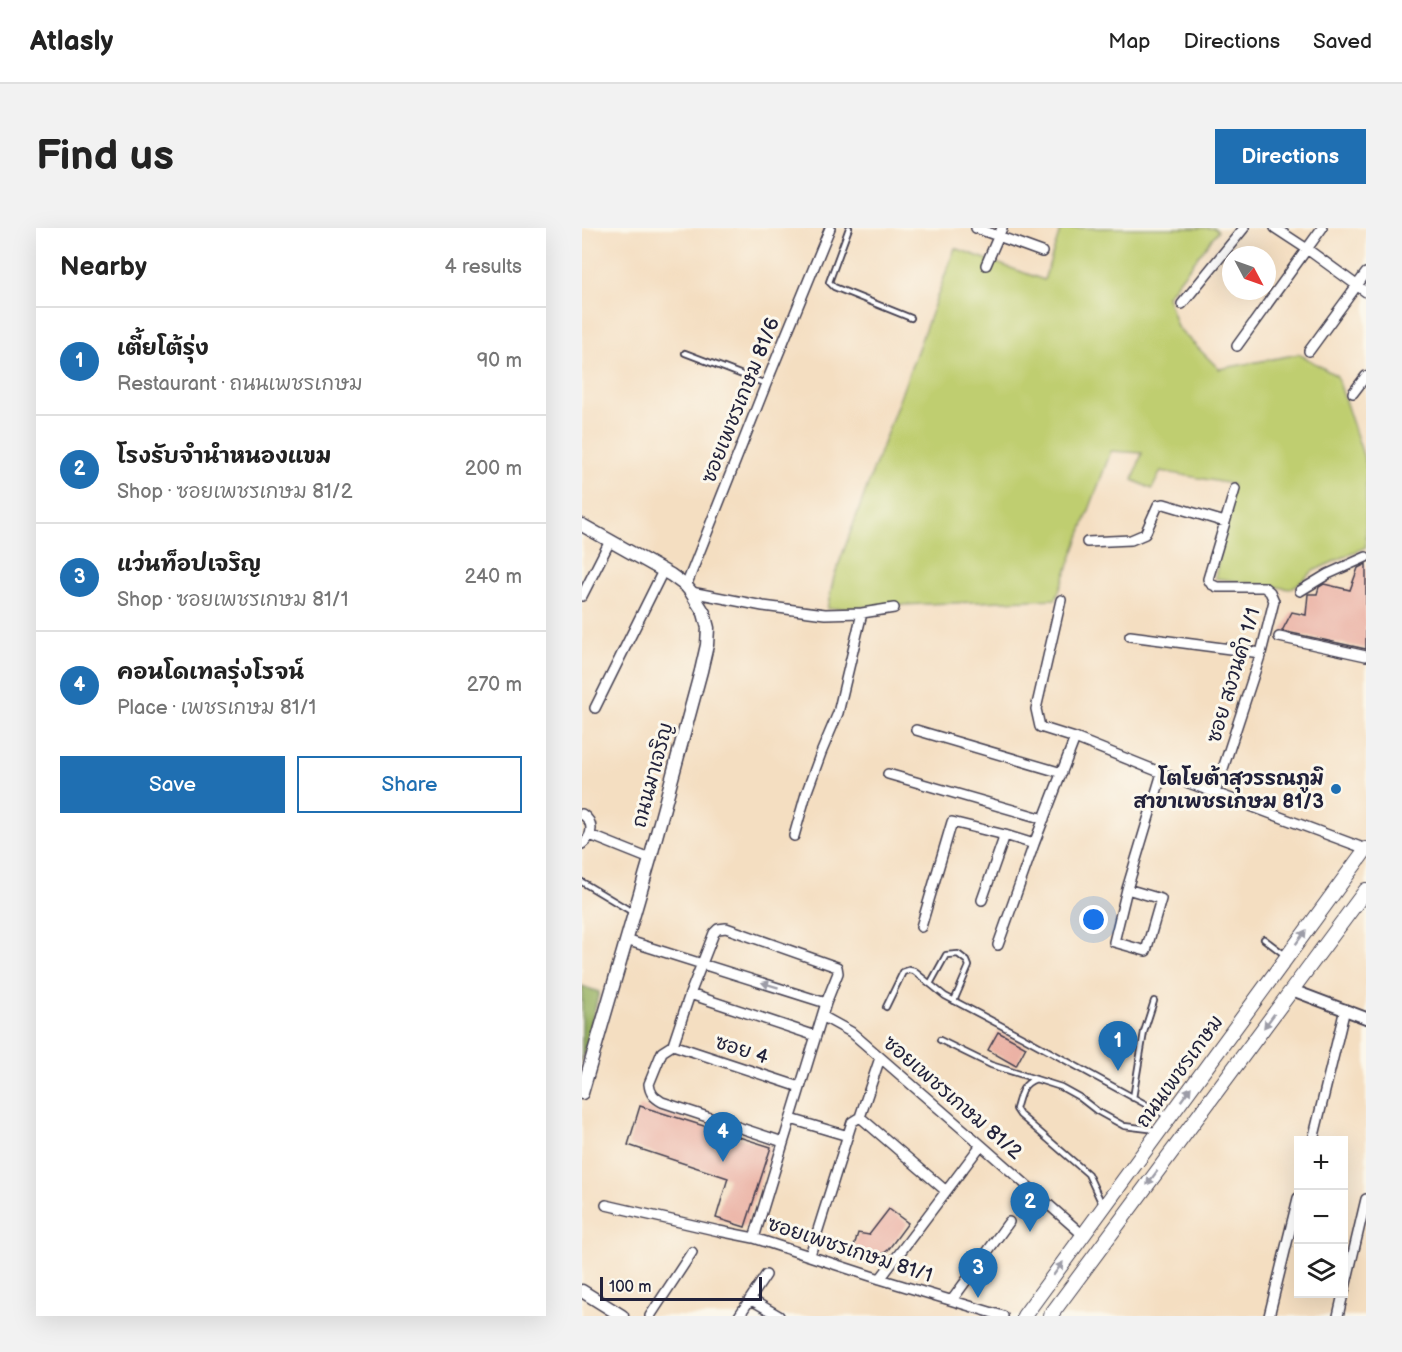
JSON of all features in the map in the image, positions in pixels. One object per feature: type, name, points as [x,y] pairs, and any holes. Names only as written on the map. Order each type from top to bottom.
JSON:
[{"type":"main road","name":"ถนนมาเจริญ","points":[[582,525],[663,571],[688,589],[704,613],[708,628],[707,645],[650,859],[582,1093]]},
{"type":"main road","name":"ถนนเพชรเกษม","points":[[1024,1316],[1366,849]]},
{"type":"main road","points":[[1050,1316],[1366,890]]},
{"type":"main road","points":[[582,1291],[622,1316]]},
{"type":"street","name":"ซอยเพชรเกษม 81/6","points":[[688,589],[766,384],[830,228]]},
{"type":"street","points":[[976,228],[1000,232],[1042,252]]},
{"type":"street","points":[[1182,304],[1244,228]]},
{"type":"street","points":[[1275,228],[1366,292]]},
{"type":"street","points":[[1237,346],[1322,228]]},
{"type":"street","points":[[986,265],[1000,232]]},
{"type":"street","points":[[1309,351],[1366,273]]},
{"type":"street","points":[[1353,393],[1366,376]]},
{"type":"street","points":[[1087,542],[1131,540],[1145,534],[1158,505],[1164,504],[1225,522],[1235,489]]},
{"type":"street","name":"ซอย สงวนคำ 1/1","points":[[1215,793],[1261,653],[1274,601],[1270,592],[1263,587],[1217,587],[1211,584],[1208,579],[1225,522]]},
{"type":"street","points":[[582,596],[610,541]]},
{"type":"street","points":[[1300,591],[1328,574],[1366,557]]},
{"type":"street","points":[[595,708],[663,571]]},
{"type":"street","points":[[688,589],[763,606],[825,614],[894,609]]},
{"type":"street","points":[[1061,600],[1036,709],[1040,727],[1075,738],[1366,849]]},
{"type":"street","points":[[794,836],[806,794],[838,713],[862,613]]},
{"type":"street","points":[[1130,636],[1261,653]]},
{"type":"street","points":[[1279,637],[1366,656]]},
{"type":"street","points":[[916,730],[1062,773]]},
{"type":"street","points":[[998,945],[1075,738]]},
{"type":"street","points":[[1127,889],[1161,899],[1146,951],[1114,942],[1127,889],[1162,773]]},
{"type":"street","points":[[888,774],[1044,819]]},
{"type":"street","points":[[582,814],[589,819],[591,824],[590,835],[582,844]]},
{"type":"street","points":[[921,927],[952,822],[1034,844]]},
{"type":"street","points":[[590,835],[650,859]]},
{"type":"street","points":[[982,900],[1005,835]]},
{"type":"street","points":[[754,1238],[826,1003],[838,973],[837,968],[726,928],[718,929],[714,933],[701,964],[673,1045],[662,1052],[649,1084],[652,1095],[662,1102],[783,1142]]},
{"type":"street","points":[[626,940],[826,1003]]},
{"type":"street","points":[[1292,990],[1366,1018]]},
{"type":"street","points":[[690,994],[816,1036]]},
{"type":"street","points":[[1314,1136],[1345,1009]]},
{"type":"street","name":"ซอยเพชรเกษม 81/2","points":[[822,1016],[851,1032],[1083,1235]]},
{"type":"street","name":"ซอย 4","points":[[673,1045],[800,1087]]},
{"type":"street","points":[[810,1255],[852,1122],[860,1118],[880,1058]]},
{"type":"street","points":[[860,1118],[946,1191]]},
{"type":"street","points":[[791,1119],[848,1136]]},
{"type":"street","points":[[880,1279],[981,1144]]},
{"type":"street","points":[[1348,1273],[1366,1199]]},
{"type":"street","name":"ซอยเพชรเกษม 81/1","points":[[606,1205],[754,1238],[1003,1316]]},
{"type":"street","points":[[1269,1316],[1294,1218]]},
{"type":"street","points":[[952,1300],[1009,1222]]},
{"type":"street","points":[[650,1316],[692,1252]]},
{"type":"street","points":[[739,1316],[766,1275]]},
{"type":"street","points":[[1338,1316],[1342,1298]]},
{"type":"street","points":[[750,1299],[779,1316]]},
{"type":"lane","points":[[849,228],[829,282],[834,287],[911,318]]},
{"type":"lane","points":[[685,353],[766,384]]},
{"type":"lane","points":[[582,882],[634,913]]},
{"type":"lane","points":[[1264,939],[1287,956]]},
{"type":"lane","points":[[930,984],[946,955],[958,954],[968,961],[969,966],[954,1001]]},
{"type":"lane","points":[[886,1007],[903,972],[914,971],[954,1001],[1169,1118]]},
{"type":"lane","points":[[1133,1098],[1144,1032],[1154,1001]]},
{"type":"lane","points":[[939,1040],[991,1065],[1061,1087],[1079,1097],[1097,1112],[1124,1126],[1160,1130]]},
{"type":"lane","points":[[1036,1079],[1023,1086],[1016,1109],[1088,1174],[1104,1207]]},
{"type":"green space","points":[[1061,228],[1214,228],[1218,231],[1167,296],[1177,327],[1219,369],[1299,354],[1337,376],[1366,464],[1366,547],[1313,571],[1290,589],[1215,578],[1232,484],[1161,471],[1152,489],[1133,480],[1142,453],[1111,451],[1056,599],[827,609],[834,577],[955,248],[1044,280]]},
{"type":"green space","points":[[582,986],[599,992],[582,1062]]},
{"type":"building","points":[[1366,564],[1366,649],[1282,631],[1292,612],[1306,615],[1308,594],[1317,594],[1319,587],[1324,584],[1350,590],[1358,568]]},
{"type":"building","points":[[998,1032],[1026,1047],[1016,1066],[988,1050]]},
{"type":"building","points":[[640,1106],[771,1147],[745,1227],[716,1218],[728,1178],[628,1145]]},
{"type":"building","points":[[889,1209],[908,1223],[888,1250],[875,1260],[851,1256],[858,1233],[869,1235]]},
{"type":"place","name":"โตโยต้าสุวรรณภูมิ สาขาเพชรเกษม 81/3","points":[[1336,789]]},
{"type":"place","name":"เตี้ยโต้รุ่ง","points":[[1118,1071]]},
{"type":"place","name":"คอนโดเทลรุ่งโรจน์","points":[[723,1162]]},
{"type":"place","name":"โรงรับจำนำหนองแขม","points":[[1030,1232]]},
{"type":"place","name":"แว่นท็อปเจริญ","points":[[978,1298]]}]
